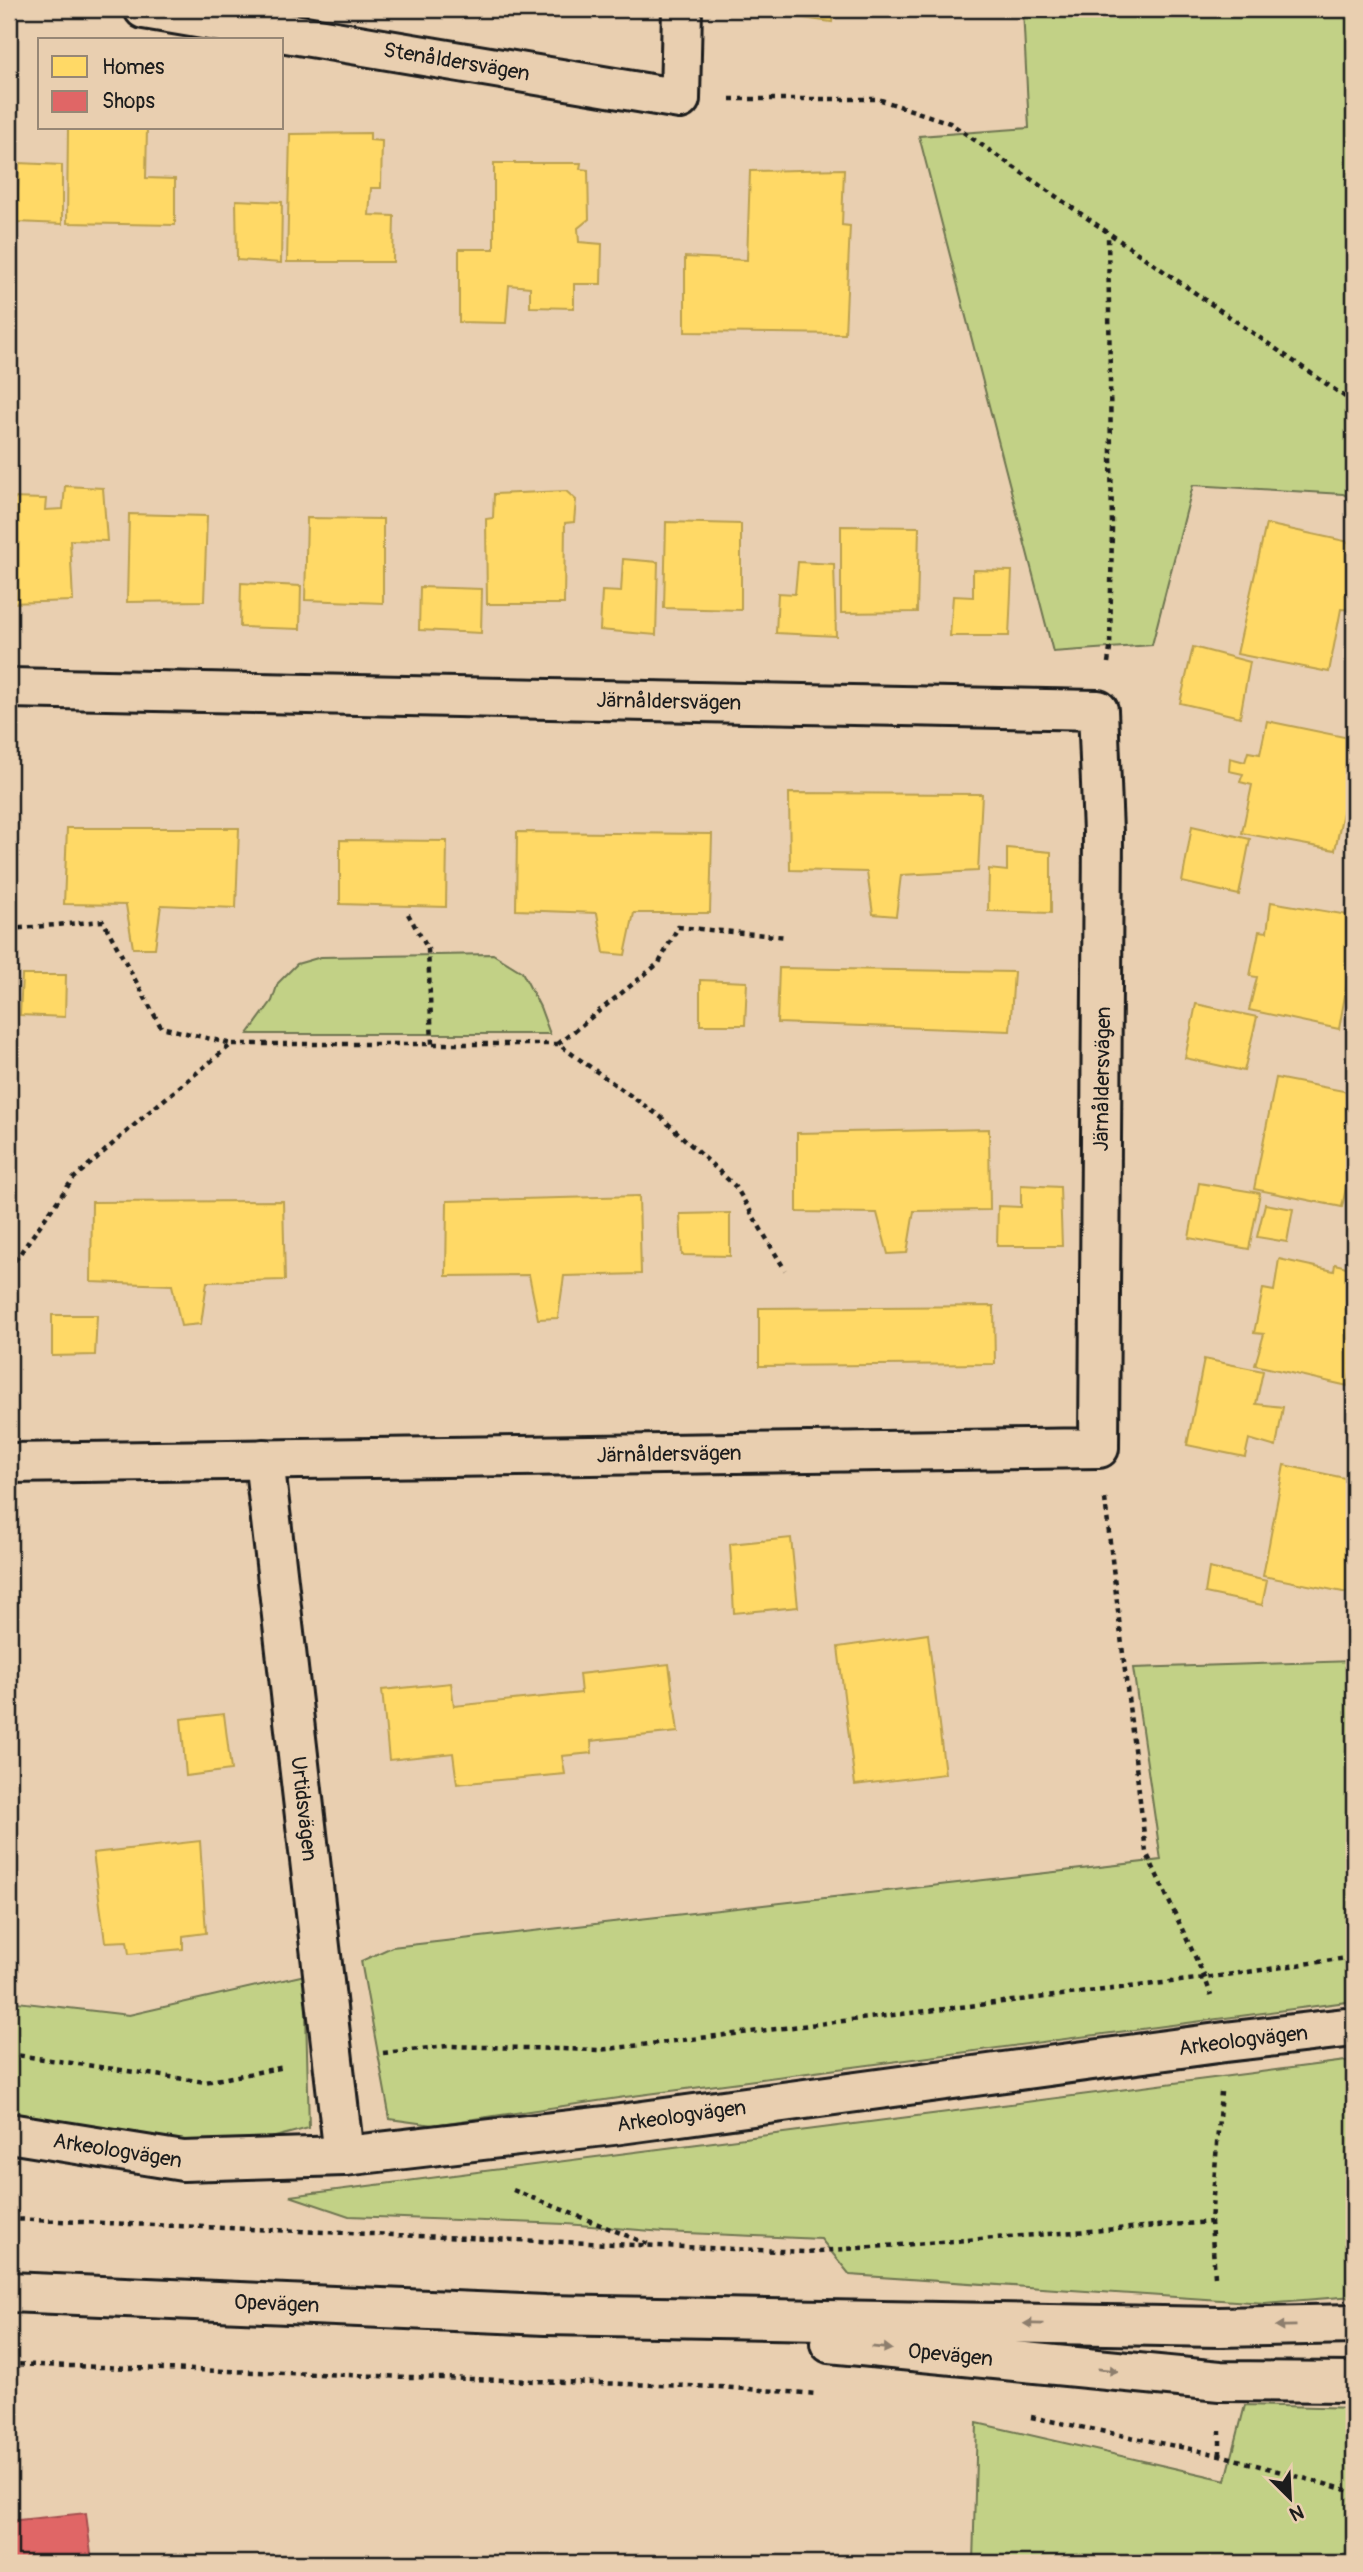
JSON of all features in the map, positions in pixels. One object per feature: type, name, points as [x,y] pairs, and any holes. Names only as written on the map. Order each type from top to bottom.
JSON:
[{"type":"street","name":"Stenåldersvägen","points":[[144,9],[680,99]]},
{"type":"street","points":[[680,99],[682,9]]},
{"type":"street","name":"Järnåldersvägen","points":[[9,688],[1098,710],[1103,832],[1099,1448],[9,1463]]},
{"type":"street","name":"Urtidsvägen","points":[[264,1460],[344,2156]]},
{"type":"street","name":"Arkeologvägen","points":[[9,2133],[183,2161],[344,2156],[626,2123],[1354,2027]]},
{"type":"street","name":"Opevägen","points":[[9,2292],[545,2315],[1219,2327],[1354,2324]]},
{"type":"street","name":"Opevägen","points":[[545,2315],[1220,2381],[1354,2382]]},
{"type":"path","points":[[680,99],[878,99],[950,123],[1354,403]]},
{"type":"path","points":[[1098,710],[1111,649],[1108,234]]},
{"type":"path","points":[[408,914],[428,948],[432,1044]]},
{"type":"path","points":[[9,929],[103,921],[161,1027],[232,1044],[558,1044],[662,1118],[736,1187],[785,1270]]},
{"type":"path","points":[[558,1044],[659,963],[678,927],[787,937]]},
{"type":"path","points":[[9,1269],[73,1179],[232,1044]]},
{"type":"path","points":[[1099,1448],[1146,1852],[1205,1978],[1225,2042],[1211,2222],[1219,2327]]},
{"type":"path","points":[[9,2054],[205,2081],[332,2059],[448,2046],[599,2050],[1205,1978],[1354,1957]]},
{"type":"path","points":[[510,2188],[652,2245]]},
{"type":"path","points":[[9,2219],[805,2252],[1211,2222]]},
{"type":"path","points":[[9,2364],[719,2386],[828,2395]]},
{"type":"path","points":[[1220,2381],[1220,2455]]},
{"type":"path","points":[[1019,2414],[1220,2455],[1354,2492]]},
{"type":"green space","points":[[1023,9],[1354,9],[1354,499],[1343,494],[1193,485],[1152,645],[1053,652],[919,136],[1029,128]]},
{"type":"green space","points":[[493,954],[522,972],[550,1034],[248,1034],[272,1001],[278,983],[297,964],[321,957]]},
{"type":"green space","points":[[1354,1661],[1354,2001],[625,2097],[433,2125],[390,2119],[361,1961],[392,1947],[1161,1860],[1133,1668]]},
{"type":"green space","points":[[305,1975],[309,2128],[183,2161],[9,2133],[9,2001],[129,2015]]},
{"type":"green space","points":[[1354,2060],[1354,2296],[1265,2303],[850,2275],[821,2239],[664,2232],[566,2224],[349,2216],[290,2196]]},
{"type":"green space","points":[[1245,2405],[1354,2408],[1354,2563],[973,2563],[977,2423],[1226,2480]]},
{"type":"building: Homes","points":[[775,9],[834,9],[832,22],[774,14]]},
{"type":"building: Homes","points":[[68,130],[147,130],[146,178],[175,179],[175,225],[67,223]]},
{"type":"building: Homes","points":[[370,133],[370,140],[382,141],[381,188],[371,188],[369,215],[394,216],[393,262],[287,262],[290,134]]},
{"type":"building: Homes","points":[[19,163],[62,165],[62,224],[17,222]]},
{"type":"building: Homes","points":[[494,163],[581,163],[580,169],[588,170],[589,219],[578,228],[579,242],[602,244],[601,284],[574,284],[574,308],[530,307],[530,287],[509,285],[506,323],[459,322],[459,249],[494,249]]},
{"type":"building: Homes","points":[[844,169],[842,225],[850,226],[845,334],[685,332],[685,257],[747,260],[750,171]]},
{"type":"building: Homes","points":[[236,200],[282,202],[281,263],[237,260]]},
{"type":"building: Homes","points":[[65,486],[103,488],[107,541],[70,540],[73,601],[9,603],[9,498],[46,499],[45,510],[63,509]]},
{"type":"building: Homes","points":[[566,491],[576,500],[574,522],[565,523],[564,604],[487,604],[486,519],[493,518],[494,494]]},
{"type":"building: Homes","points":[[129,514],[207,516],[204,601],[127,602]]},
{"type":"building: Homes","points":[[307,518],[383,519],[383,603],[305,600]]},
{"type":"building: Homes","points":[[666,522],[741,524],[741,610],[664,608]]},
{"type":"building: Homes","points":[[1266,524],[1354,543],[1354,610],[1341,609],[1329,672],[1237,654]]},
{"type":"building: Homes","points":[[841,526],[919,527],[917,612],[841,613]]},
{"type":"building: Homes","points":[[623,559],[658,562],[656,635],[600,630],[602,591],[621,592]]},
{"type":"building: Homes","points":[[798,562],[834,564],[836,636],[776,633],[778,593],[795,594]]},
{"type":"building: Homes","points":[[973,570],[1012,571],[1009,636],[950,636],[953,596],[973,597]]},
{"type":"building: Homes","points":[[241,583],[301,586],[300,629],[240,627]]},
{"type":"building: Homes","points":[[420,587],[482,589],[481,633],[419,630]]},
{"type":"building: Homes","points":[[1193,647],[1250,662],[1240,717],[1180,703]]},
{"type":"building: Homes","points":[[1267,721],[1354,739],[1354,805],[1345,803],[1335,850],[1242,833],[1252,785],[1240,782],[1243,774],[1229,771],[1230,758],[1245,762],[1248,752],[1260,754]]},
{"type":"building: Homes","points":[[789,793],[982,794],[978,871],[901,875],[896,916],[873,914],[867,872],[790,870]]},
{"type":"building: Homes","points":[[1192,826],[1250,839],[1239,895],[1182,882]]},
{"type":"building: Homes","points":[[67,828],[239,828],[236,908],[161,905],[155,948],[133,948],[126,905],[64,904]]},
{"type":"building: Homes","points":[[517,832],[712,834],[710,913],[634,913],[625,955],[604,953],[597,913],[516,910]]},
{"type":"building: Homes","points":[[340,840],[447,841],[446,907],[340,904]]},
{"type":"building: Homes","points":[[1007,848],[1051,852],[1051,913],[988,911],[989,869],[1007,871]]},
{"type":"building: Homes","points":[[1271,902],[1354,916],[1354,980],[1348,979],[1339,1029],[1249,1010],[1257,977],[1250,976],[1259,931],[1267,932]]},
{"type":"building: Homes","points":[[779,968],[1014,972],[1010,1031],[777,1023]]},
{"type":"building: Homes","points":[[22,975],[66,975],[65,1017],[20,1015]]},
{"type":"building: Homes","points":[[700,980],[747,982],[745,1025],[700,1025]]},
{"type":"building: Homes","points":[[1196,1004],[1257,1017],[1244,1071],[1185,1058]]},
{"type":"building: Homes","points":[[1276,1078],[1354,1093],[1354,1159],[1342,1207],[1254,1189]]},
{"type":"building: Homes","points":[[989,1129],[990,1210],[914,1211],[907,1253],[888,1254],[877,1213],[797,1212],[797,1133]]},
{"type":"building: Homes","points":[[1199,1183],[1260,1193],[1249,1249],[1189,1238]]},
{"type":"building: Homes","points":[[1021,1185],[1060,1187],[1062,1246],[997,1246],[998,1206],[1021,1207]]},
{"type":"building: Homes","points":[[639,1196],[641,1274],[564,1276],[558,1318],[538,1319],[529,1275],[446,1276],[447,1201]]},
{"type":"building: Homes","points":[[283,1201],[285,1280],[207,1282],[201,1324],[181,1326],[172,1285],[91,1282],[92,1202]]},
{"type":"building: Homes","points":[[1265,1204],[1293,1209],[1287,1242],[1257,1237]]},
{"type":"building: Homes","points":[[730,1213],[730,1256],[682,1255],[680,1214]]},
{"type":"building: Homes","points":[[1279,1259],[1334,1271],[1335,1264],[1354,1269],[1354,1348],[1348,1386],[1255,1365],[1264,1334],[1254,1333],[1263,1289],[1274,1291]]},
{"type":"building: Homes","points":[[994,1306],[995,1364],[759,1366],[759,1308]]},
{"type":"building: Homes","points":[[52,1315],[97,1315],[95,1355],[52,1356]]},
{"type":"building: Homes","points":[[1204,1359],[1263,1371],[1256,1404],[1283,1407],[1276,1447],[1249,1439],[1245,1457],[1187,1445]]},
{"type":"building: Homes","points":[[1284,1465],[1354,1480],[1353,1594],[1263,1576]]},
{"type":"building: Homes","points":[[791,1538],[798,1607],[734,1613],[730,1544]]},
{"type":"building: Homes","points":[[1209,1568],[1267,1581],[1262,1605],[1205,1593]]},
{"type":"building: Homes","points":[[928,1634],[945,1774],[855,1785],[838,1647]]},
{"type":"building: Homes","points":[[669,1664],[678,1732],[591,1741],[592,1753],[562,1756],[565,1774],[457,1784],[453,1753],[389,1760],[382,1690],[451,1683],[454,1706],[581,1693],[579,1674]]},
{"type":"building: Homes","points":[[224,1714],[231,1770],[186,1776],[181,1719]]},
{"type":"building: Homes","points":[[200,1841],[206,1933],[183,1936],[183,1949],[129,1954],[127,1941],[105,1942],[93,1853]]},
{"type":"building: Shops","points":[[86,2513],[92,2563],[9,2563],[9,2521]]}]
